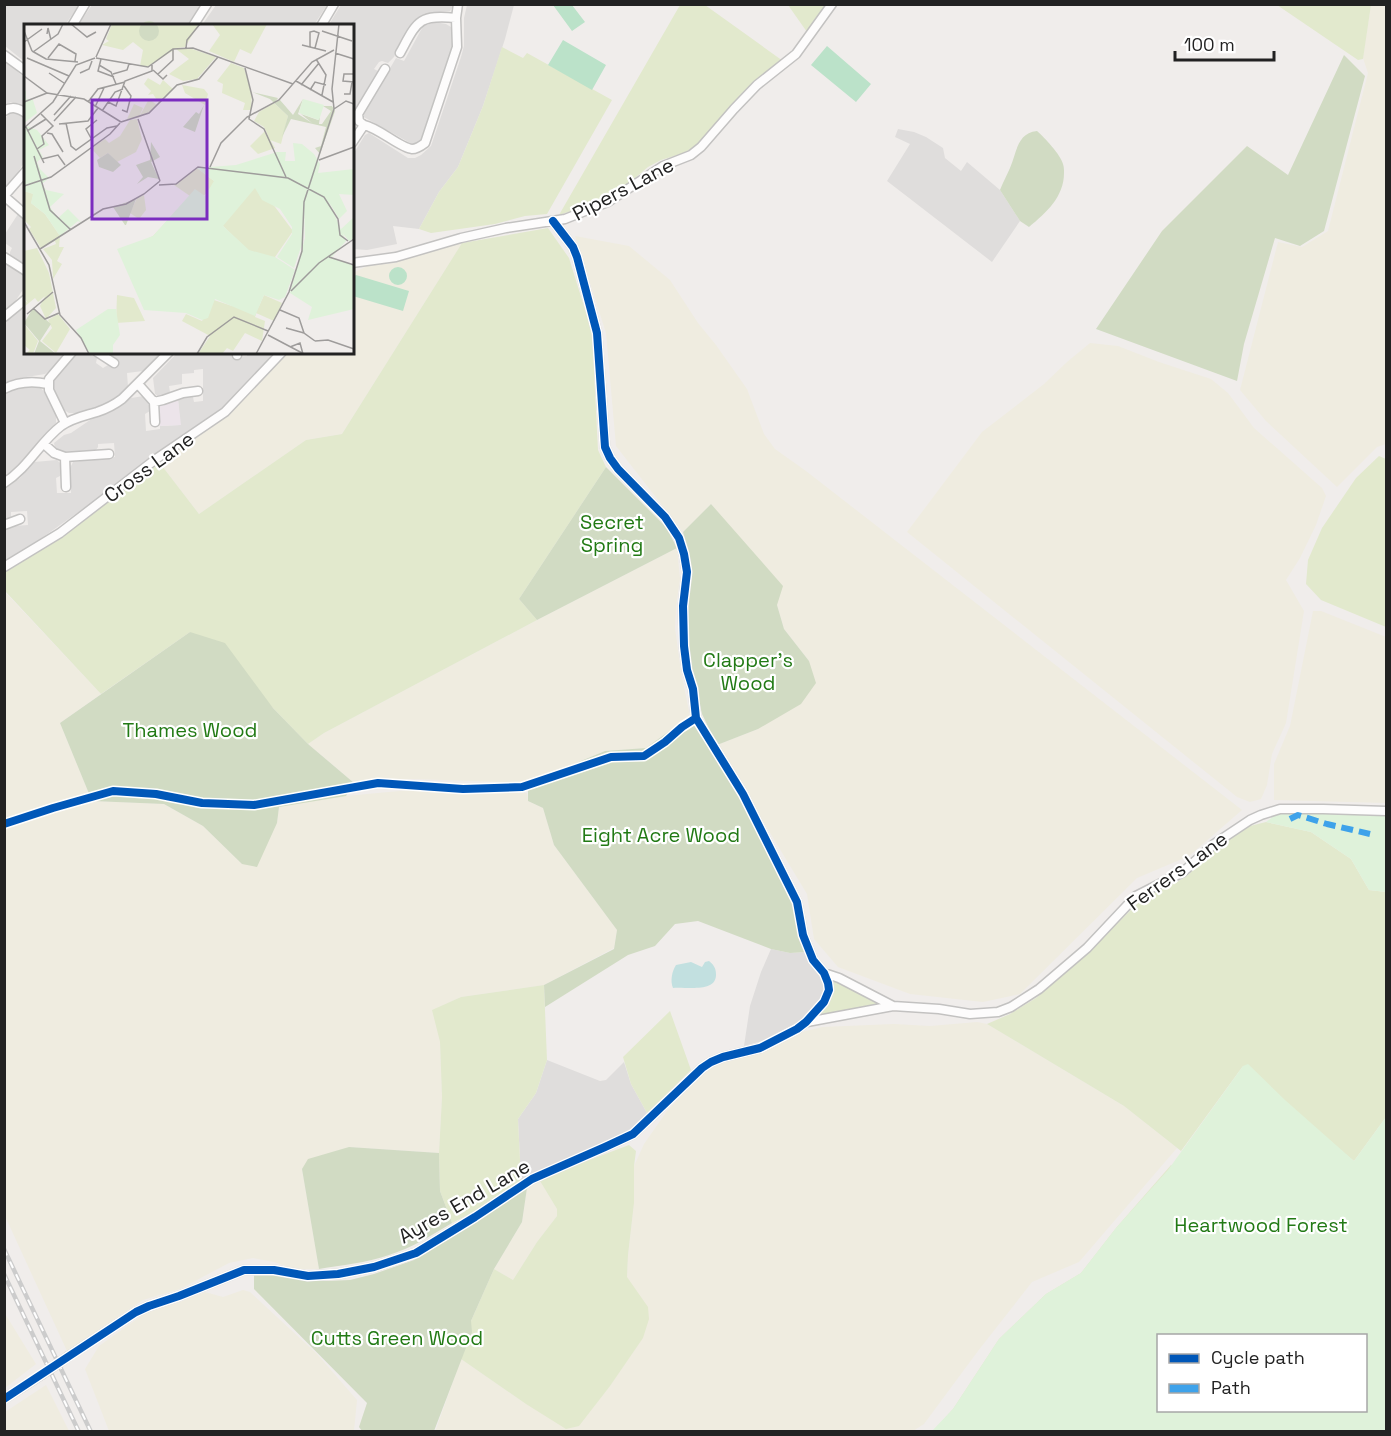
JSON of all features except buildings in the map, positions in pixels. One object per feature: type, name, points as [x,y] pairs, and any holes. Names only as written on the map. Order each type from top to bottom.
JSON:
[{"type":"street","points":[[73,24],[85,4]]},
{"type":"street","points":[[194,24],[207,4]]},
{"type":"street","points":[[322,24],[334,4]]},
{"type":"street","points":[[385,69],[358,114],[358,121],[373,127],[407,148],[416,148],[425,143],[457,47],[458,4]]},
{"type":"street","name":"Pipers Lane","points":[[354,263],[396,257],[461,237],[574,216],[608,202],[663,166],[691,155],[702,147],[757,85],[796,54],[832,4]]},
{"type":"street","points":[[400,53],[414,28],[421,21],[433,17],[456,18]]},
{"type":"street","points":[[4,55],[24,70]]},
{"type":"street","points":[[4,111],[13,108],[24,112]]},
{"type":"street","points":[[354,140],[364,125]]},
{"type":"street","points":[[24,173],[4,196],[24,213]]},
{"type":"street","points":[[553,221],[573,247],[577,257],[597,333],[605,447],[618,469],[665,516],[679,538],[684,554],[687,572],[683,606],[684,646],[687,670],[693,689],[696,718],[743,794],[797,902],[803,935],[813,960],[824,973]]},
{"type":"street","points":[[5,253],[24,269]]},
{"type":"street","points":[[4,317],[24,300]]},
{"type":"street","points":[[65,423],[48,384],[49,379],[70,354]]},
{"type":"street","points":[[100,354],[114,363]]},
{"type":"street","points":[[4,483],[16,475],[58,428],[78,417],[106,409],[122,399],[168,354]]},
{"type":"street","name":"Cross Lane","points":[[4,567],[60,533],[156,459],[225,412],[280,354]]},
{"type":"street","points":[[4,388],[24,382],[48,384]]},
{"type":"street","points":[[138,384],[154,402],[155,422]]},
{"type":"street","points":[[154,402],[183,393],[198,392]]},
{"type":"street","points":[[44,444],[54,453],[65,457],[109,453]]},
{"type":"street","points":[[65,457],[66,487]]},
{"type":"street","points":[[4,525],[20,519]]},
{"type":"street","name":"Ferrers Lane","points":[[806,1022],[893,1006],[970,1014],[998,1012],[1011,1007],[1039,989],[1087,948],[1136,897],[1183,872],[1214,844],[1250,820],[1280,809],[1386,811]]},
{"type":"street","name":"Ferrers Lane","points":[[824,973],[839,978],[893,1006]]},
{"type":"street","name":"Ayres End Lane","points":[[4,1399],[149,1305],[179,1296],[244,1270],[274,1270],[308,1276],[338,1274],[374,1267],[416,1253],[476,1217],[532,1179],[633,1134],[711,1062],[760,1048],[797,1029],[806,1022],[827,996],[828,983],[824,973]]},
{"type":"shaded area","points":[[5,4],[79,4],[66,24],[24,24],[24,61],[5,46]]},
{"type":"shaded area","points":[[92,4],[201,5],[188,24],[79,24]]},
{"type":"shaded area","points":[[216,4],[327,5],[315,24],[203,24]]},
{"type":"shaded area","points":[[341,5],[454,5],[450,11],[429,13],[412,23],[394,57],[388,63],[379,62],[374,69],[378,71],[354,113],[354,24],[329,24]]},
{"type":"shaded area","points":[[467,5],[514,5],[483,106],[458,167],[439,192],[419,229],[393,226],[397,244],[367,250],[354,249],[354,153],[365,135],[369,133],[408,158],[421,155],[431,146],[464,46],[464,18]]},
{"type":"shaded area","points":[[1371,5],[1386,5],[1386,444],[1377,447],[1337,487],[1266,421],[1240,390],[1278,242],[1302,247],[1328,231],[1368,73],[1363,58]]},
{"type":"shaded area","points":[[435,22],[451,27],[453,42],[451,53],[423,137],[419,143],[412,144],[362,116],[396,58],[404,61],[424,26]]},
{"type":"shaded area","points":[[5,61],[24,77],[24,106],[11,102],[5,105]]},
{"type":"shaded area","points":[[14,112],[24,117],[24,163],[5,188],[5,119],[9,113]]},
{"type":"shaded area","points":[[898,129],[926,137],[943,148],[945,158],[961,171],[967,162],[1000,190],[1020,221],[992,262],[887,181],[910,144],[895,137]]},
{"type":"shaded area","points":[[18,214],[24,219],[24,264],[10,255],[12,248],[5,243],[5,234]]},
{"type":"shaded area","points":[[575,236],[629,246],[670,280],[698,323],[747,389],[764,434],[775,449],[1242,810],[1189,856],[1137,878],[1020,994],[983,1002],[910,994],[838,967],[814,939],[807,894],[717,745],[758,729],[809,661],[784,629],[777,605],[711,504],[683,532],[616,446],[606,333]]},
{"type":"shaded area","points":[[455,242],[462,243],[342,434],[306,440],[199,514],[159,462],[207,429],[284,354],[354,354],[354,273],[367,266],[395,263]]},
{"type":"shaded area","points":[[5,263],[24,275],[24,288],[14,303],[5,311]]},
{"type":"shaded area","points":[[24,305],[24,354],[65,354],[45,374],[14,379],[5,384],[5,322]]},
{"type":"shaded area","points":[[1090,343],[1118,346],[1211,379],[1228,393],[1254,428],[1322,488],[1326,496],[1316,525],[1286,580],[1304,611],[1286,723],[1272,754],[1267,785],[1261,799],[1250,802],[1237,797],[907,532],[982,432],[1044,384]]},
{"type":"shaded area","points":[[76,354],[90,354],[97,358],[96,363],[103,368],[108,365],[113,368],[118,361],[107,354],[160,354],[143,371],[127,373],[128,387],[117,397],[108,403],[76,413],[64,410],[52,386]]},
{"type":"shaded area","points":[[176,354],[233,354],[233,357],[247,356],[247,354],[275,354],[221,411],[5,564],[5,529],[28,525],[27,511],[11,512],[11,517],[5,520],[5,489],[20,478],[34,462],[57,460],[60,463],[61,472],[56,478],[57,493],[71,493],[70,468],[73,462],[115,457],[114,443],[98,444],[96,450],[64,452],[55,448],[54,443],[93,418],[120,406],[131,398],[144,396],[149,403],[150,411],[145,414],[146,431],[160,429],[160,426],[180,425],[178,399],[193,397],[194,402],[203,401],[203,369],[194,370],[194,373],[182,374],[182,384],[169,386],[170,392],[165,395],[155,394],[153,378]]},
{"type":"shaded area","points":[[33,386],[41,388],[44,392],[56,415],[56,423],[11,473],[5,474],[5,393]]},
{"type":"shaded area","points":[[178,399],[181,425],[160,426],[159,406]]},
{"type":"shaded area","points":[[677,548],[680,579],[675,628],[690,716],[646,748],[605,751],[528,783],[413,779],[354,783],[308,744],[324,733]]},
{"type":"shaded area","points":[[4,591],[101,694],[60,723],[90,796],[5,821]]},
{"type":"shaded area","points":[[1313,611],[1321,611],[1386,637],[1386,803],[1274,800],[1274,764],[1290,726]]},
{"type":"shaded area","points":[[420,789],[527,793],[528,801],[543,808],[554,845],[617,930],[614,948],[544,985],[461,997],[433,1010],[440,1042],[442,1097],[439,1153],[349,1147],[302,1169],[319,1269],[295,1269],[253,1258],[229,1263],[180,1289],[143,1300],[67,1351],[5,1216],[4,827],[92,801],[164,804],[203,826],[242,864],[277,823],[279,806],[346,796]]},
{"type":"shaded area","points":[[771,949],[790,953],[806,952],[824,984],[825,991],[823,998],[812,1012],[796,1025],[769,1039],[744,1046],[750,1006]]},
{"type":"shaded area","points":[[977,1022],[987,1024],[1124,1106],[1177,1148],[1079,1262],[1032,1282],[924,1424],[913,1431],[435,1432],[461,1359],[526,1404],[627,1277],[634,1203],[634,1166],[644,1144],[667,1111],[716,1063],[761,1051],[798,1033],[822,1027],[894,1024],[930,1026]]},
{"type":"shaded area","points":[[547,1060],[600,1081],[606,1080],[624,1062],[631,1084],[647,1113],[638,1124],[625,1132],[521,1180],[518,1119],[536,1093]]},
{"type":"shaded area","points":[[540,1181],[557,1209],[557,1216],[513,1280],[494,1269],[522,1222],[527,1188]]},
{"type":"shaded area","points":[[243,1290],[250,1292],[317,1354],[357,1400],[354,1431],[109,1431],[85,1369],[99,1346],[154,1307],[174,1304],[205,1292],[223,1297]]},
{"type":"shaded area","points":[[4,1312],[36,1364],[5,1388],[4,1388]]},
{"type":"shaded area","points":[[46,1385],[69,1431],[5,1431],[5,1412]]},
{"type":"green space","points":[[553,5],[572,5],[585,22],[572,31]]},
{"type":"green space","points":[[680,5],[705,5],[783,61],[742,93],[697,145],[684,153],[661,160],[648,167],[607,199],[559,215]]},
{"type":"green space","points":[[788,5],[826,5],[807,32]]},
{"type":"green space","points":[[1277,5],[1371,5],[1363,59],[1358,60]]},
{"type":"green space","points":[[563,40],[606,65],[592,90],[548,65]]},
{"type":"green space","points":[[827,46],[871,84],[856,102],[811,65]]},
{"type":"green space","points":[[502,47],[523,58],[527,53],[612,100],[547,214],[431,233],[419,229],[439,192],[458,167],[483,106]]},
{"type":"green space","points":[[1344,55],[1365,76],[1324,231],[1300,246],[1275,238],[1244,344],[1237,381],[1096,329],[1162,231],[1247,146],[1288,175]]},
{"type":"green space","points":[[1037,131],[1062,160],[1064,173],[1061,190],[1053,204],[1029,227],[1020,221],[1000,190],[1022,139],[1025,135]]},
{"type":"green space","points":[[548,228],[569,258],[592,332],[598,450],[606,467],[519,599],[537,620],[324,733],[308,744],[273,708],[190,632],[101,694],[5,591],[5,572],[25,557],[59,538],[159,462],[199,514],[306,440],[342,434],[462,243]]},
{"type":"green space","points":[[398,267],[404,270],[407,276],[404,282],[398,285],[392,282],[389,276],[392,270]]},
{"type":"green space","points":[[356,275],[409,291],[403,311],[354,296],[354,276]]},
{"type":"green space","points":[[1379,456],[1386,459],[1386,627],[1321,600],[1306,584],[1308,560],[1322,528],[1356,478]]},
{"type":"green space","name":"Secret Spring","points":[[606,467],[666,527],[677,548],[537,620],[519,599]]},
{"type":"green space","name":"Clapper's Wood","points":[[711,504],[783,586],[777,605],[784,629],[809,661],[816,683],[801,704],[758,729],[717,745],[702,714],[687,650],[690,558],[683,532]]},
{"type":"green space","name":"Thames Wood","points":[[190,632],[225,643],[273,708],[308,744],[354,783],[346,796],[279,807],[277,823],[257,867],[242,864],[203,826],[164,804],[92,801],[60,723]]},
{"type":"green space","name":"Eight Acre Wood","points":[[690,716],[721,761],[740,795],[796,907],[806,952],[790,953],[771,949],[698,921],[675,924],[655,946],[628,955],[545,1007],[544,985],[614,949],[617,930],[554,845],[543,808],[528,801],[528,783],[605,751],[646,748]]},
{"type":"green space","points":[[1282,810],[1386,813],[1386,892],[1369,890],[1351,859],[1311,832],[1266,822]]},
{"type":"green space","points":[[1266,822],[1311,832],[1351,859],[1369,890],[1386,892],[1386,1117],[1354,1161],[1338,1148],[1157,1336],[932,1432],[953,1409],[999,1339],[1046,1294],[1081,1273],[1116,1228],[1171,1165],[1212,1197],[1243,1066],[1181,1151],[1124,1106],[987,1024],[1010,1014],[1036,998],[1077,963],[1140,901],[1154,891],[1177,882],[1189,874],[1242,828]]},
{"type":"green space","points":[[833,979],[885,1005],[816,1017]]},
{"type":"green space","points":[[544,985],[547,1060],[536,1093],[518,1119],[521,1180],[489,1204],[452,1223],[440,1191],[439,1153],[442,1097],[440,1042],[432,1010],[461,997]]},
{"type":"green space","points":[[670,1011],[691,1070],[647,1113],[631,1084],[623,1057]]},
{"type":"green space","name":"Heartwood Forest","points":[[1248,1064],[1354,1161],[1386,1117],[1386,1431],[932,1431],[953,1409],[999,1339],[1046,1294],[1081,1273],[1116,1228],[1168,1170],[1243,1066]]},
{"type":"green space","points":[[629,1145],[636,1151],[627,1277],[648,1307],[649,1319],[643,1338],[610,1386],[579,1426],[566,1429],[461,1359],[471,1332],[471,1321],[494,1269],[513,1280],[557,1216],[557,1209],[540,1181]]},
{"type":"green space","name":"Cutts Green Wood","points":[[349,1147],[439,1153],[440,1191],[452,1223],[422,1241],[397,1252],[354,1264],[319,1269],[302,1169],[308,1159]]},
{"type":"green space","name":"Cutts Green Wood","points":[[527,1188],[522,1222],[494,1269],[471,1321],[472,1332],[434,1431],[362,1431],[359,1427],[367,1403],[254,1289],[254,1273],[326,1281],[350,1280],[374,1274],[414,1260]]},
{"type":"water","points":[[709,961],[716,972],[715,980],[711,984],[699,988],[673,988],[672,976],[676,965],[691,962],[702,967],[705,962]]},
{"type":"railway","points":[[4,1249],[91,1432]]},
{"type":"railway","points":[[4,1274],[79,1432]]},
{"type":"marked path","points":[[1290,819],[1298,815],[1370,834]]},
{"type":"cycle path","points":[[4,1399],[136,1312],[244,1270],[274,1270],[308,1276],[338,1274],[374,1267],[416,1253],[532,1179],[633,1134],[702,1068],[723,1057],[760,1048],[797,1029],[824,1002],[829,990],[828,983],[824,973],[813,960],[803,935],[797,902],[743,794],[696,718],[693,689],[687,670],[684,646],[683,606],[687,572],[684,554],[679,538],[665,517],[618,469],[605,447],[597,333],[577,257],[573,247],[553,221]]},
{"type":"cycle path","points":[[4,824],[113,791],[156,794],[202,803],[254,805],[378,783],[463,789],[522,787],[611,757],[644,756],[696,718]]}]
